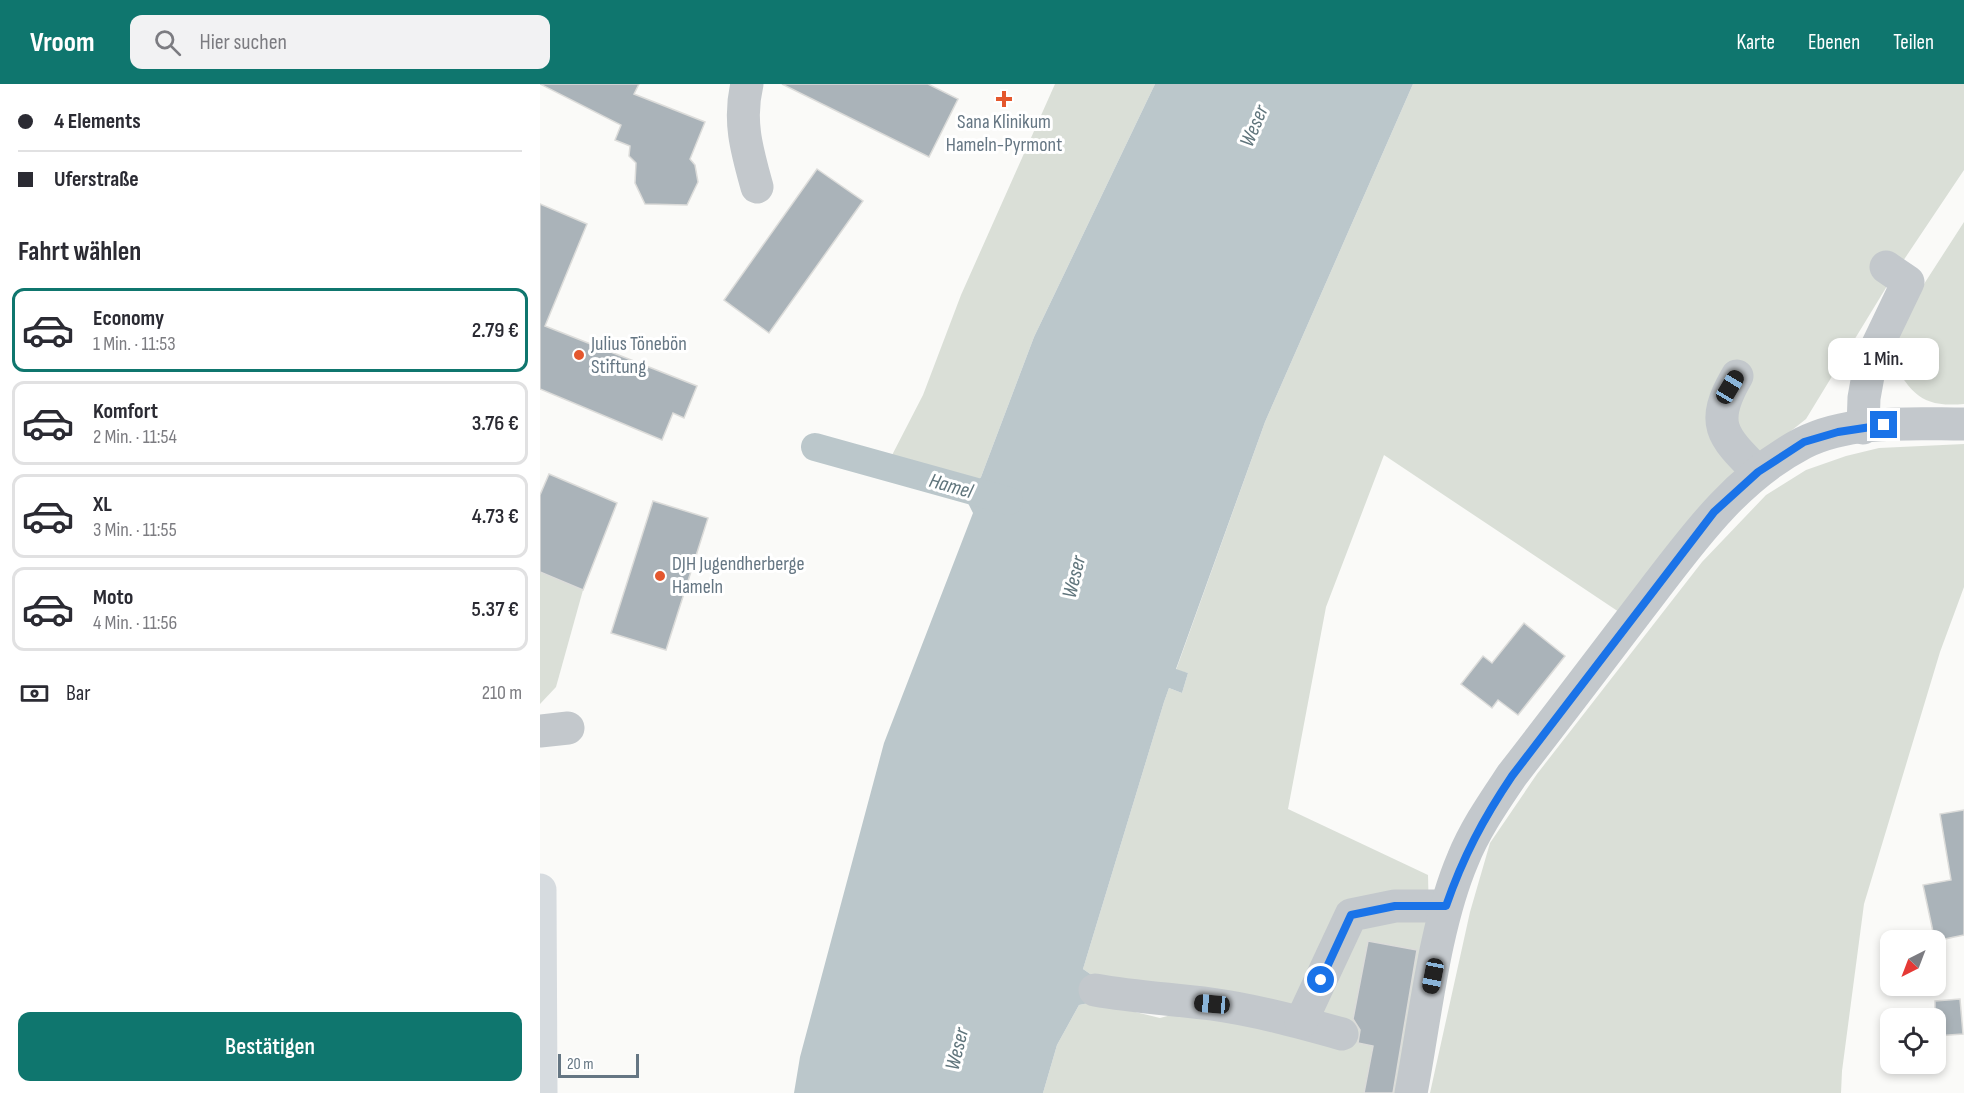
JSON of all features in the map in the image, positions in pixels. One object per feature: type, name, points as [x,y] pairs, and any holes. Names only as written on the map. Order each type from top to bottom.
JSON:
[{"type":"main road","points":[[540,890],[541,1093]]},
{"type":"street","points":[[747,84],[742,105],[742,132],[757,187]]},
{"type":"street","points":[[1863,428],[1864,398],[1871,359],[1908,282],[1886,267]]},
{"type":"street","points":[[1737,376],[1724,398],[1721,422],[1730,444],[1758,472]]},
{"type":"street","points":[[1411,1093],[1446,906],[1463,858],[1485,815],[1512,776],[1714,512],[1758,472],[1804,442],[1863,428],[1964,424]]},
{"type":"street","points":[[1301,1022],[1351,915],[1395,906],[1446,906]]},
{"type":"street","points":[[1095,990],[1138,998],[1212,1004],[1301,1022],[1342,1034]]},
{"type":"shaded area","points":[[1055,84],[1155,84],[1034,337],[981,477],[975,485],[889,461],[923,395],[961,295]]},
{"type":"shaded area","points":[[1413,84],[1964,84],[1964,170],[1895,273],[1806,419],[1733,477],[1619,612],[1384,455],[1326,607],[1288,809],[1428,875],[1430,958],[1404,1093],[1043,1093],[1057,1045],[1079,1005],[1094,1002],[1160,1018],[1212,1004],[1096,978],[1083,969],[1164,702],[1169,688],[1182,693],[1188,673],[1176,670],[1265,422]]},
{"type":"shaded area","points":[[1964,222],[1964,404],[1949,405],[1927,400],[1918,395],[1911,389],[1889,358],[1924,284]]},
{"type":"shaded area","points":[[1964,444],[1964,587],[1940,652],[1864,904],[1841,1093],[1430,1093],[1470,912],[1490,843],[1537,774],[1702,562],[1766,495],[1806,470],[1846,456],[1879,448]]},
{"type":"shaded area","points":[[540,572],[583,590],[556,687],[540,704]]},
{"type":"water","name":"Weser","points":[[1155,84],[1413,84],[1265,422],[1176,669],[1188,673],[1182,693],[1169,688],[1164,702],[1083,969],[1096,978],[1094,1002],[1079,1005],[1057,1045],[1043,1093],[794,1093],[800,1057],[884,743],[973,513],[967,501],[971,490],[981,477],[1034,337]]},
{"type":"building","points":[[540,84],[639,84],[634,94],[705,122],[690,159],[695,165],[698,182],[687,205],[645,204],[635,183],[636,163],[629,156],[630,146],[615,140],[621,125]]},
{"type":"building","points":[[782,84],[928,84],[958,99],[929,157]]},
{"type":"building","points":[[817,169],[863,201],[769,333],[724,300]]},
{"type":"building","name":"Julius Tönebön Stiftung","points":[[540,204],[587,224],[545,326],[697,386],[684,418],[673,413],[662,440],[540,389]]},
{"type":"building","points":[[549,474],[617,503],[583,590],[540,572],[540,495]]},
{"type":"building","name":"DJH Jugendherberge Hameln","points":[[653,501],[708,518],[666,650],[611,633]]},
{"type":"building","points":[[1524,623],[1565,656],[1518,715],[1498,700],[1492,708],[1461,684],[1483,656],[1492,663]]},
{"type":"building","points":[[1964,810],[1964,935],[1946,939],[1946,930],[1933,930],[1923,885],[1951,880],[1940,814]]},
{"type":"building","points":[[1368,941],[1417,950],[1393,1093],[1364,1093],[1373,1046],[1358,1043],[1360,1030],[1353,1019]]},
{"type":"building","points":[[1960,999],[1963,1034],[1946,1035],[1946,1008],[1935,1008],[1935,1001]]},
{"type":"waterway","name":"Hamel","points":[[815,447],[1009,501]]},
{"type":"place","name":"Sana Klinikum Hameln-Pyrmont","points":[[1004,99]]},
{"type":"place","name":"Julius Tönebön Stiftung","points":[[579,355]]},
{"type":"place","name":"DJH Jugendherberge Hameln","points":[[660,576]]},
{"type":"route","points":[[1321,980],[1351,915],[1395,906],[1446,906],[1463,858],[1485,815],[1512,776],[1714,512],[1758,472],[1804,442],[1838,432],[1884,425]]}]
